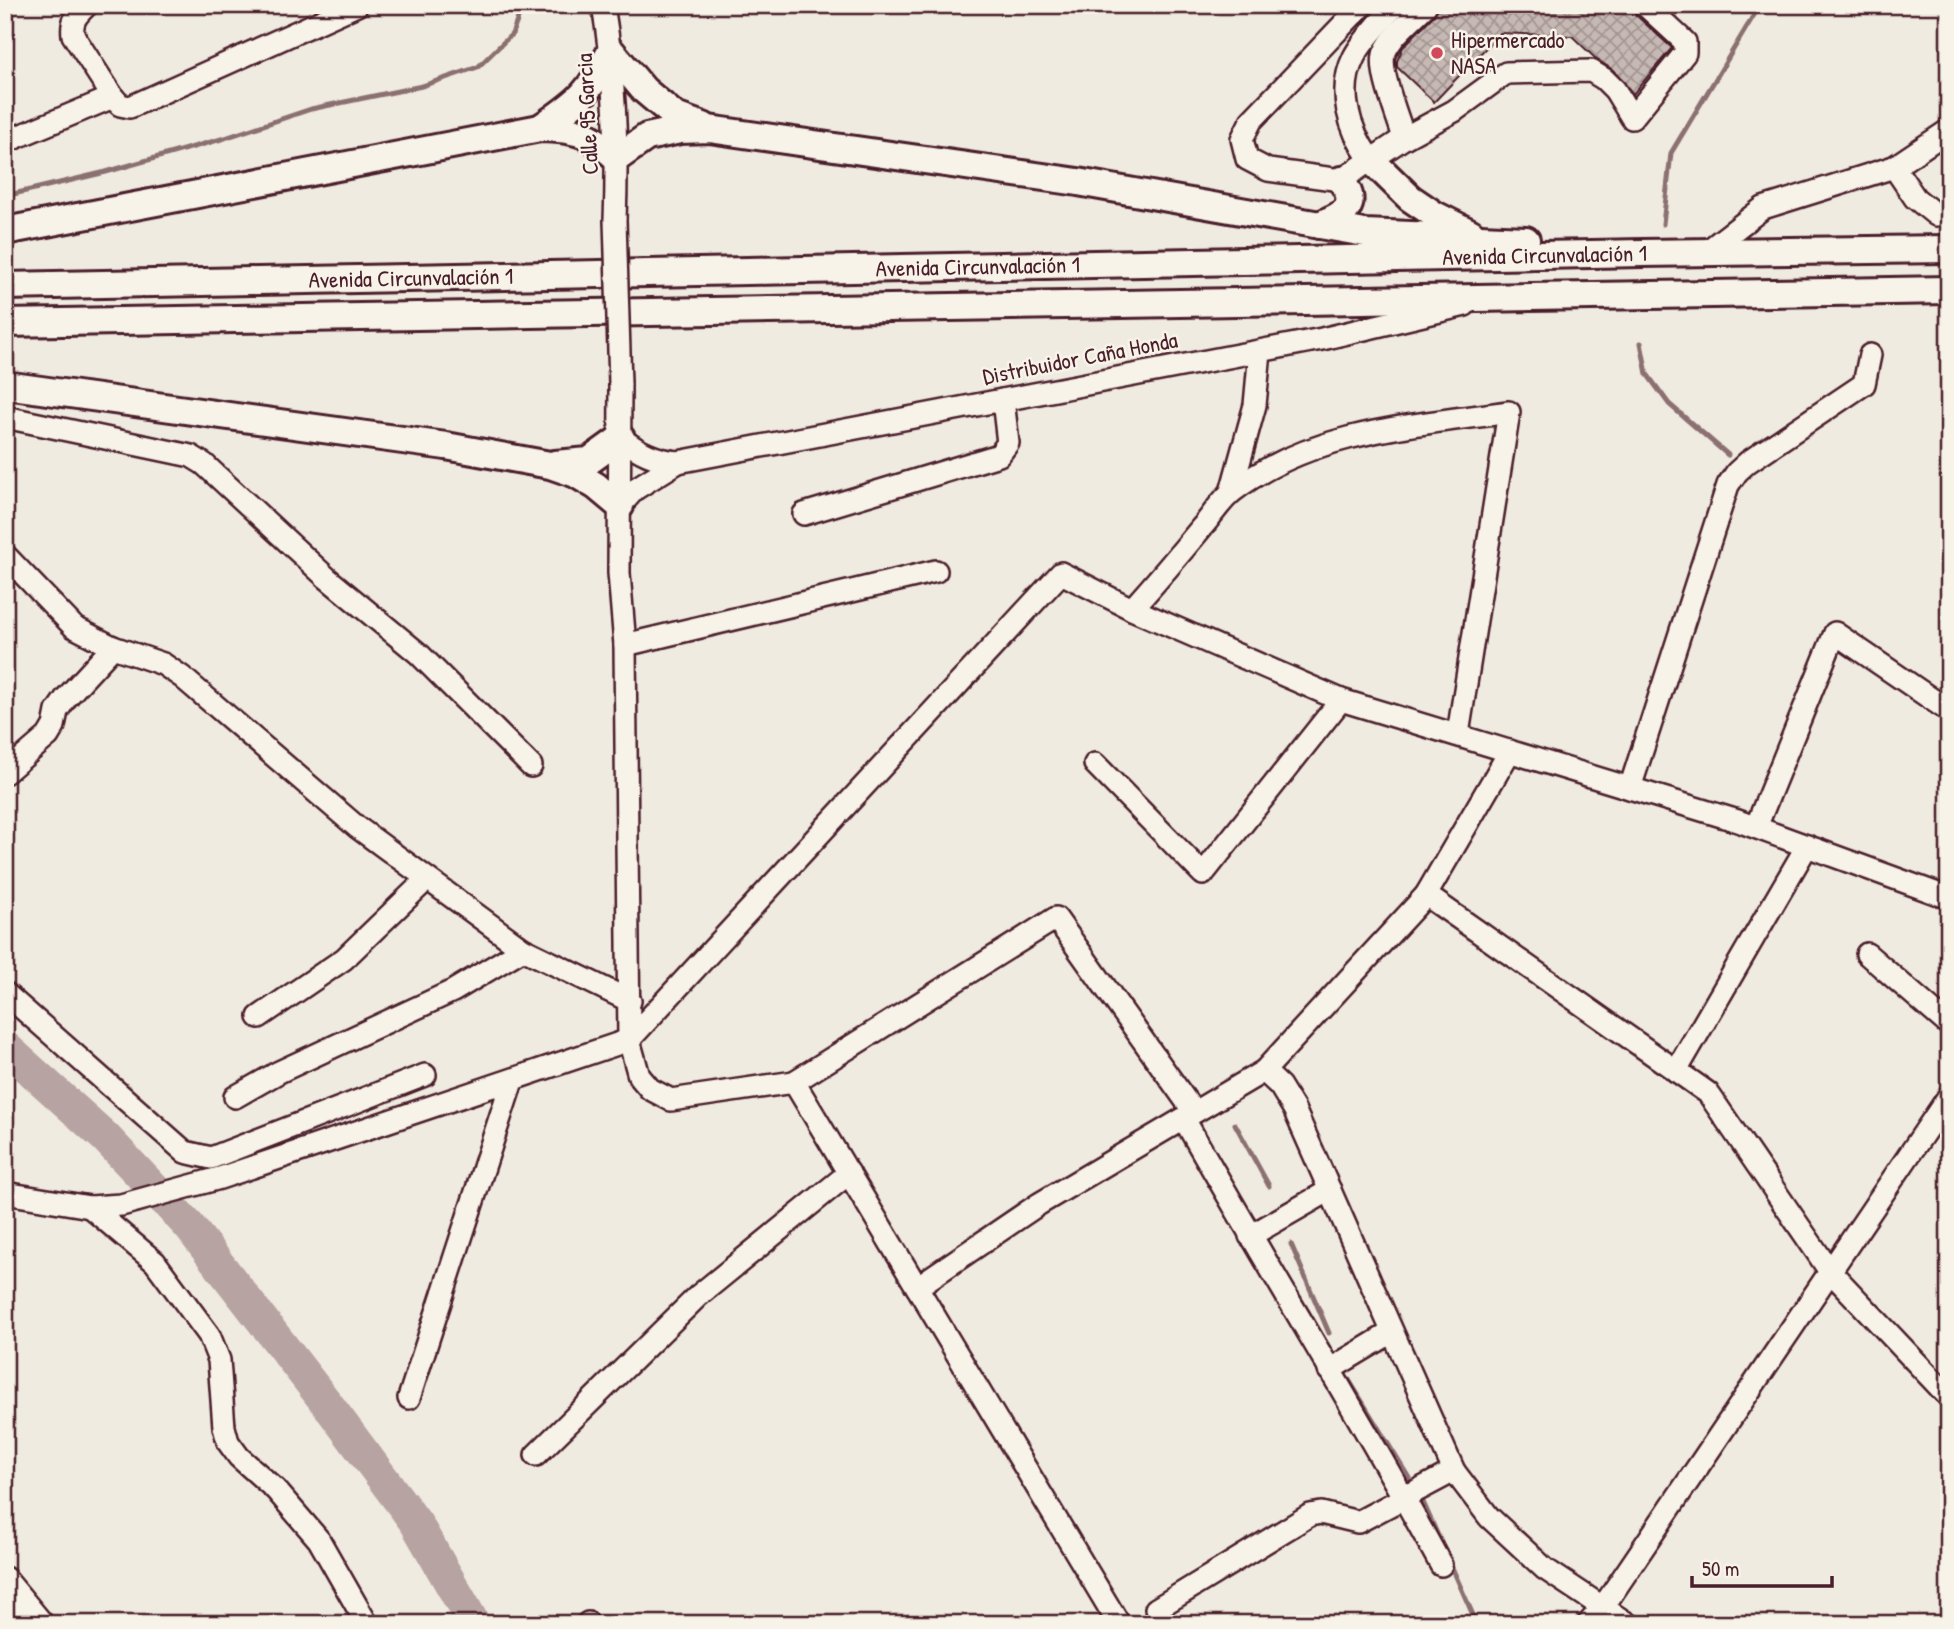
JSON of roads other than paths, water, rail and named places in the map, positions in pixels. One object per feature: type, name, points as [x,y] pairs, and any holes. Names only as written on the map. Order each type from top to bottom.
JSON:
[{"type":"main road","points":[[540,128],[579,101],[596,80],[611,51],[643,90],[675,116],[709,129]]},
{"type":"main road","points":[[5,230],[540,128],[570,129],[596,139],[617,158],[647,137],[680,130],[709,129],[1078,182],[1365,233],[1513,238],[1642,253]]},
{"type":"main road","points":[[1370,159],[1410,198],[1435,215],[1479,237]]},
{"type":"main road","points":[[1319,225],[1342,215],[1348,208],[1351,199],[1349,189],[1341,180]]},
{"type":"main road","name":"Avenida Circunvalación 1","points":[[5,286],[1949,249]]},
{"type":"main road","name":"Avenida Circunvalación 1","points":[[5,323],[1949,290]]},
{"type":"main road","points":[[5,385],[446,446],[550,465],[576,474],[620,506]]},
{"type":"main road","points":[[550,465],[589,461],[621,438]]},
{"type":"street","points":[[87,5],[74,18],[73,35],[113,97],[120,105],[130,107],[357,5]]},
{"type":"street","name":"Calle 95 Garcia","points":[[603,5],[611,51],[617,158],[615,220],[621,438],[620,573],[625,645],[629,1040],[639,1076],[650,1089],[671,1100],[794,1082]]},
{"type":"street","points":[[1362,5],[1251,121],[1242,139],[1247,159],[1268,170],[1341,180],[1370,159],[1454,111],[1506,73],[1591,71],[1615,90],[1632,118],[1685,53],[1685,42],[1645,5]]},
{"type":"street","points":[[1370,159],[1356,140],[1349,115],[1347,75],[1364,42],[1395,5]]},
{"type":"street","points":[[1405,138],[1383,67],[1384,54],[1426,5]]},
{"type":"street","points":[[5,142],[113,97]]},
{"type":"street","points":[[1706,252],[1763,208],[1894,167],[1949,130]]},
{"type":"street","points":[[1894,167],[1915,198],[1936,215],[1949,213]]},
{"type":"street","name":"Distribuidor Caña Honda","points":[[621,438],[638,451],[659,460],[678,462],[1322,339],[1491,299]]},
{"type":"street","points":[[1231,492],[1255,405],[1260,351]]},
{"type":"street","points":[[1630,788],[1728,485],[1748,463],[1864,384],[1870,355]]},
{"type":"street","points":[[804,514],[999,455],[1008,443],[1003,400]]},
{"type":"street","points":[[1132,609],[1231,492],[1263,471],[1308,450],[1350,437],[1509,412],[1458,734]]},
{"type":"street","points":[[5,418],[191,456],[204,464],[327,578],[419,654],[531,766]]},
{"type":"street","name":"Distribuidor Caña Honda","points":[[620,506],[635,489],[678,462]]},
{"type":"street","points":[[5,555],[74,627],[113,647],[163,664],[182,677],[357,827],[523,949],[630,1001]]},
{"type":"street","points":[[625,645],[936,571]]},
{"type":"street","points":[[5,1194],[90,1207],[121,1205],[219,1178],[629,1040],[1061,573],[1132,609],[1340,700],[1756,827],[1949,898]]},
{"type":"street","points":[[1756,827],[1835,633],[1949,711]]},
{"type":"street","points":[[5,773],[48,736],[54,726],[57,711],[66,698],[113,647]]},
{"type":"street","points":[[1095,764],[1203,874],[1340,700]]},
{"type":"street","points":[[917,1287],[1039,1204],[1264,1071],[1426,895],[1510,751]]},
{"type":"street","points":[[1676,1071],[1808,846]]},
{"type":"street","points":[[259,1017],[344,959],[427,879]]},
{"type":"street","points":[[1426,895],[1708,1093],[1829,1270],[1949,1397]]},
{"type":"street","points":[[1119,1624],[794,1082],[1056,918],[1189,1115],[1250,1236],[1405,1498],[1441,1565]]},
{"type":"street","points":[[235,1097],[279,1072],[453,991],[523,949]]},
{"type":"street","points":[[1867,954],[1949,1026]]},
{"type":"street","points":[[5,993],[185,1152],[195,1156],[211,1158],[425,1075]]},
{"type":"street","points":[[1264,1071],[1280,1086],[1294,1110],[1454,1471],[1489,1517],[1545,1569],[1628,1624]]},
{"type":"street","points":[[410,1398],[512,1080]]},
{"type":"street","points":[[1588,1624],[1949,1096]]},
{"type":"street","points":[[536,1455],[698,1296],[849,1173]]},
{"type":"street","points":[[1250,1236],[1329,1190]]},
{"type":"street","points":[[90,1207],[155,1262],[209,1335],[219,1360],[228,1443],[239,1457],[275,1490],[319,1541],[367,1624]]},
{"type":"street","points":[[1329,1370],[1392,1332]]},
{"type":"street","points":[[1156,1609],[1310,1516],[1321,1513],[1358,1522],[1454,1471]]},
{"type":"street","points":[[5,1578],[43,1624]]},
{"type":"street","points":[[5,1608],[18,1624]]},
{"type":"water","points":[[432,1568],[467,1624],[457,1624]]},
{"type":"waterway","points":[[5,196],[106,172],[225,138],[311,109],[422,86],[478,67],[512,34],[523,5]]},
{"type":"waterway","points":[[1663,224],[1671,153],[1760,5]]},
{"type":"waterway","points":[[1641,343],[1647,374],[1669,404],[1728,455]]},
{"type":"waterway","points":[[5,1047],[105,1137],[189,1226],[416,1523],[474,1624]]},
{"type":"waterway","points":[[1235,1124],[1269,1186]]},
{"type":"waterway","points":[[1291,1244],[1329,1333]]},
{"type":"waterway","points":[[1349,1380],[1409,1478]]},
{"type":"waterway","points":[[1423,1502],[1443,1547]]},
{"type":"waterway","points":[[1450,1563],[1477,1624]]},
{"type":"place","name":"Hipermercado NASA","points":[[1437,53]]}]
